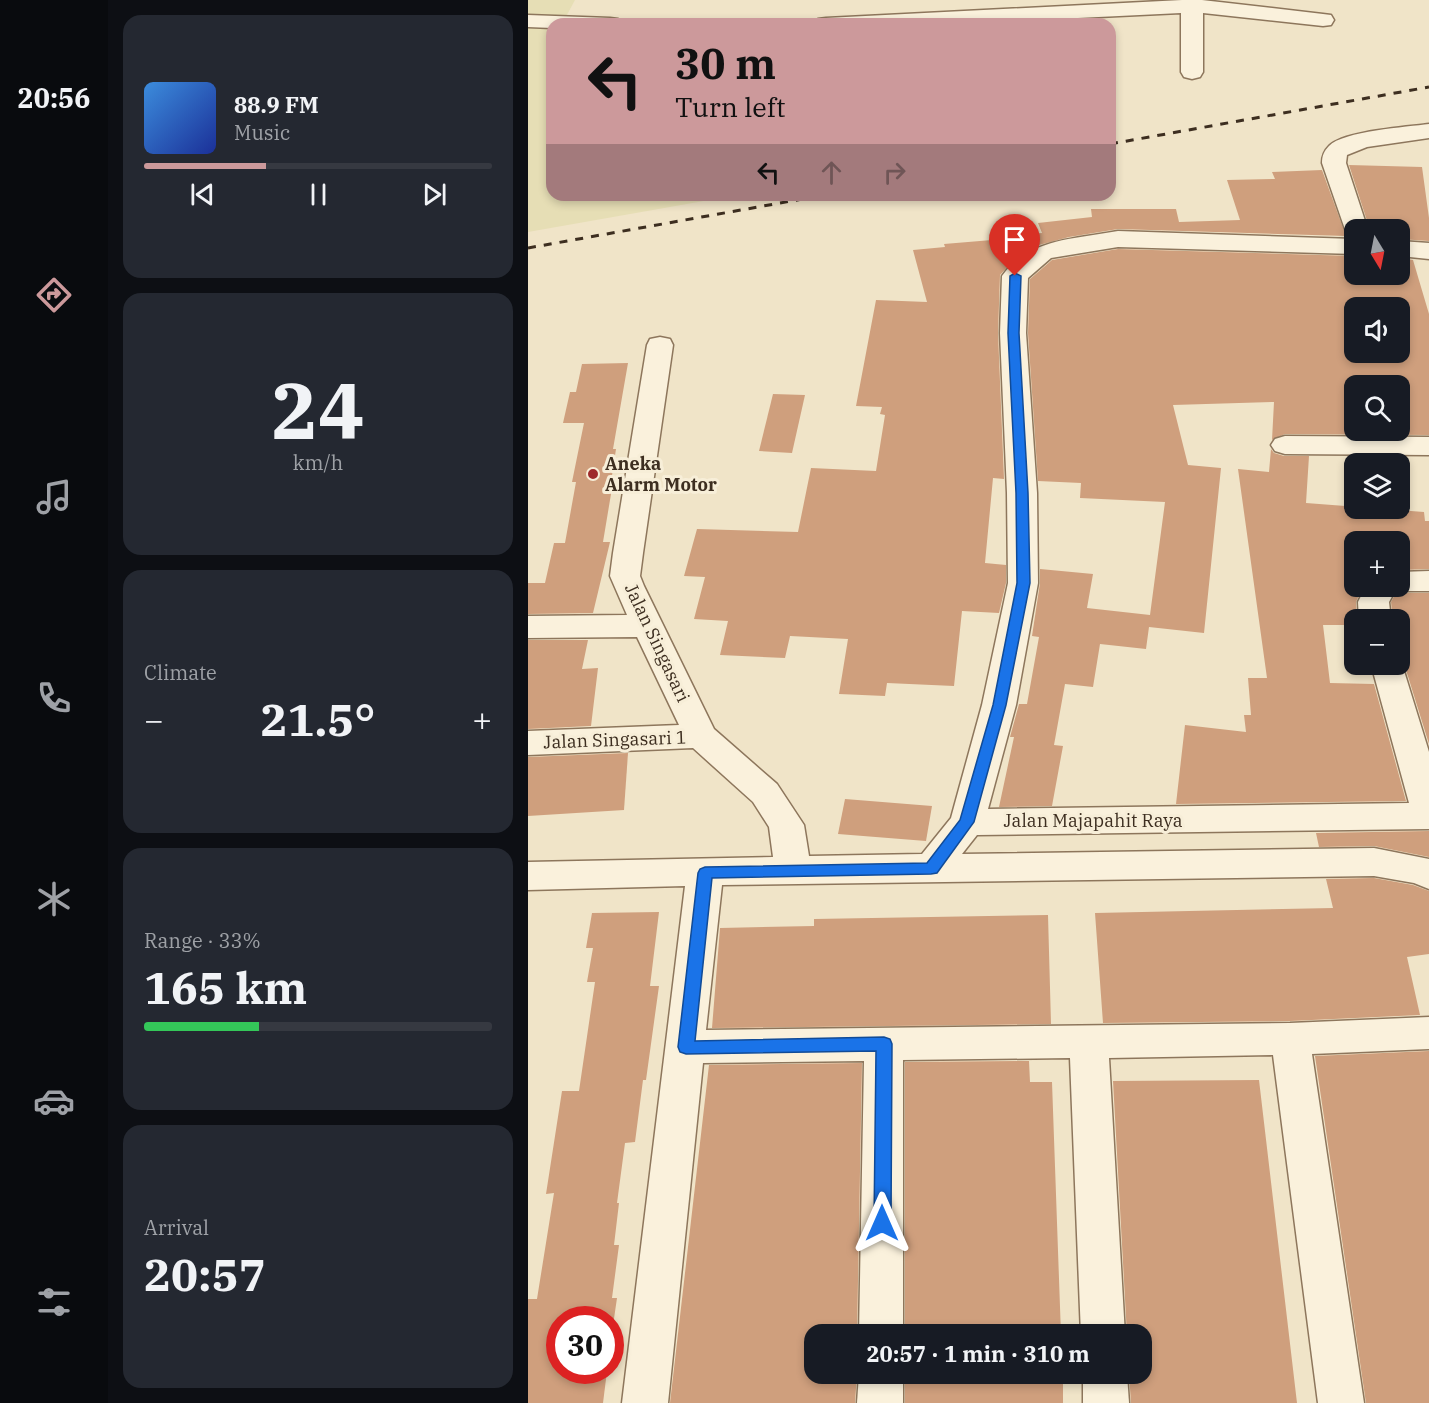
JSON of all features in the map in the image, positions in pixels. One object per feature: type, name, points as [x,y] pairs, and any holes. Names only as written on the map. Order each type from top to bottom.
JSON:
[{"type":"street","points":[[535,21],[550,0]]},
{"type":"street","points":[[1192,3],[1192,72]]},
{"type":"street","points":[[938,18],[1192,3],[1323,20]]},
{"type":"street","points":[[1352,219],[1334,163],[1334,156],[1338,150],[1352,144],[1429,131]]},
{"type":"street","points":[[931,869],[967,822],[999,705],[1023,583],[1022,493],[1013,333],[1015,276],[1031,260],[1044,252],[1118,239],[1344,247]]},
{"type":"street","points":[[1410,249],[1429,250]]},
{"type":"street","name":"Jalan Singasari","points":[[660,345],[625,576],[701,736],[765,793],[786,825],[794,870]]},
{"type":"street","points":[[1285,445],[1429,446]]},
{"type":"street","points":[[1410,582],[1429,581]]},
{"type":"street","points":[[528,627],[648,626]]},
{"type":"street","points":[[1390,675],[1429,814]]},
{"type":"street","name":"Jalan Singasari 1","points":[[528,743],[701,736]]},
{"type":"street","name":"Jalan Majapahit Raya","points":[[967,822],[1429,814]]},
{"type":"street","points":[[528,876],[1374,862],[1426,873]]},
{"type":"street","points":[[645,1403],[705,873]]},
{"type":"street","points":[[686,1047],[1290,1039],[1429,1033]]},
{"type":"street","points":[[1290,1039],[1341,1403]]},
{"type":"street","points":[[1089,1040],[1102,1324]]},
{"type":"street","points":[[881,1324],[884,1044]]},
{"type":"street","points":[[880,1403],[881,1384]]},
{"type":"street","points":[[1105,1384],[1106,1403]]},
{"type":"shaded area","points":[[528,0],[575,0],[565,18],[546,18],[546,201],[704,201],[528,232]]},
{"type":"building","points":[[1349,165],[1422,167],[1429,218],[1429,241],[1410,240],[1410,219],[1366,219]]},
{"type":"building","points":[[1322,170],[1344,236],[1118,229],[1069,237],[1039,245],[1012,262],[1000,275],[998,333],[1004,479],[993,478],[985,563],[1006,565],[1006,583],[999,613],[962,611],[954,686],[887,683],[885,696],[839,694],[848,639],[790,636],[785,658],[720,655],[728,621],[694,619],[705,577],[684,576],[697,529],[798,532],[811,468],[876,471],[885,415],[880,414],[882,407],[856,406],[876,300],[927,302],[913,250],[945,247],[944,244],[992,240],[991,237],[1042,233],[1038,223],[1092,217],[1091,209],[1176,209],[1179,222],[1240,220],[1227,180],[1275,179],[1272,172]]},
{"type":"building","points":[[1118,249],[1344,256],[1344,285],[1410,285],[1410,260],[1413,260],[1429,314],[1429,435],[1410,435],[1410,375],[1344,375],[1344,434],[1285,434],[1272,440],[1274,402],[1173,405],[1188,465],[1221,468],[1204,633],[1149,627],[1146,649],[1100,644],[1093,687],[1065,684],[1054,745],[1063,746],[1052,806],[999,807],[1014,737],[1010,737],[1019,704],[1027,704],[1039,637],[1032,636],[1040,569],[1093,574],[1087,608],[1150,615],[1165,502],[1080,498],[1081,483],[1038,481],[1028,333],[1030,279],[1052,260]]},
{"type":"building","points":[[628,363],[613,449],[616,449],[611,482],[613,482],[603,542],[610,542],[593,613],[528,614],[528,583],[545,583],[554,543],[565,543],[576,482],[572,482],[584,423],[563,423],[570,392],[576,392],[582,364]]},
{"type":"building","points":[[773,394],[805,395],[792,453],[759,451]]},
{"type":"building","points":[[1271,449],[1274,453],[1284,456],[1309,456],[1306,503],[1344,506],[1344,519],[1410,519],[1410,511],[1424,512],[1425,521],[1429,521],[1429,569],[1410,570],[1410,531],[1344,531],[1344,597],[1358,597],[1356,609],[1344,609],[1344,625],[1323,625],[1330,683],[1374,684],[1406,801],[1176,804],[1185,725],[1246,732],[1244,715],[1251,715],[1248,678],[1267,678],[1238,469],[1269,472]]},
{"type":"building","points":[[1410,593],[1429,593],[1429,744],[1408,675],[1410,675],[1410,609],[1392,609],[1391,602],[1394,597],[1410,597]]},
{"type":"building","points":[[528,640],[588,640],[582,669],[598,668],[591,726],[528,729]]},
{"type":"building","points":[[628,753],[624,810],[528,816],[528,757]]},
{"type":"building","points":[[845,799],[932,806],[926,841],[838,834]]},
{"type":"building","points":[[1429,831],[1429,857],[1374,846],[1319,847],[1316,833]]},
{"type":"building","points":[[1374,878],[1413,885],[1429,891],[1429,954],[1407,957],[1420,1015],[1290,1021],[1103,1023],[1095,913],[1333,908],[1326,879]]},
{"type":"building","points":[[659,912],[650,986],[659,986],[635,1142],[625,1143],[614,1245],[619,1245],[612,1298],[617,1298],[616,1306],[546,1306],[546,1384],[605,1384],[603,1403],[528,1403],[528,1299],[537,1299],[554,1193],[546,1194],[562,1091],[579,1091],[595,982],[587,982],[593,948],[586,948],[592,913]]},
{"type":"building","points":[[1048,915],[1051,1024],[712,1028],[720,928],[814,926],[814,919]]},
{"type":"building","points":[[1429,1051],[1429,1403],[1366,1403],[1315,1056]]},
{"type":"building","points":[[1029,1061],[1030,1082],[1052,1082],[1061,1324],[905,1324],[905,1062]]},
{"type":"building","points":[[862,1063],[857,1324],[804,1324],[804,1384],[856,1384],[855,1403],[670,1403],[709,1065]]},
{"type":"building","points":[[1259,1080],[1297,1403],[1131,1403],[1130,1384],[1152,1384],[1152,1324],[1126,1324],[1113,1081]]},
{"type":"building","points":[[905,1384],[1063,1384],[1063,1403],[905,1403]]},
{"type":"railway","points":[[1116,143],[1429,87]]},
{"type":"railway","points":[[528,248],[791,201]]},
{"type":"place","name":"Aneka Alarm Motor","points":[[593,474]]},
{"type":"route","points":[[882,1223],[884,1044],[686,1047],[705,873],[931,869],[967,822],[999,705],[1023,583],[1022,493],[1013,333],[1015,276]]}]
